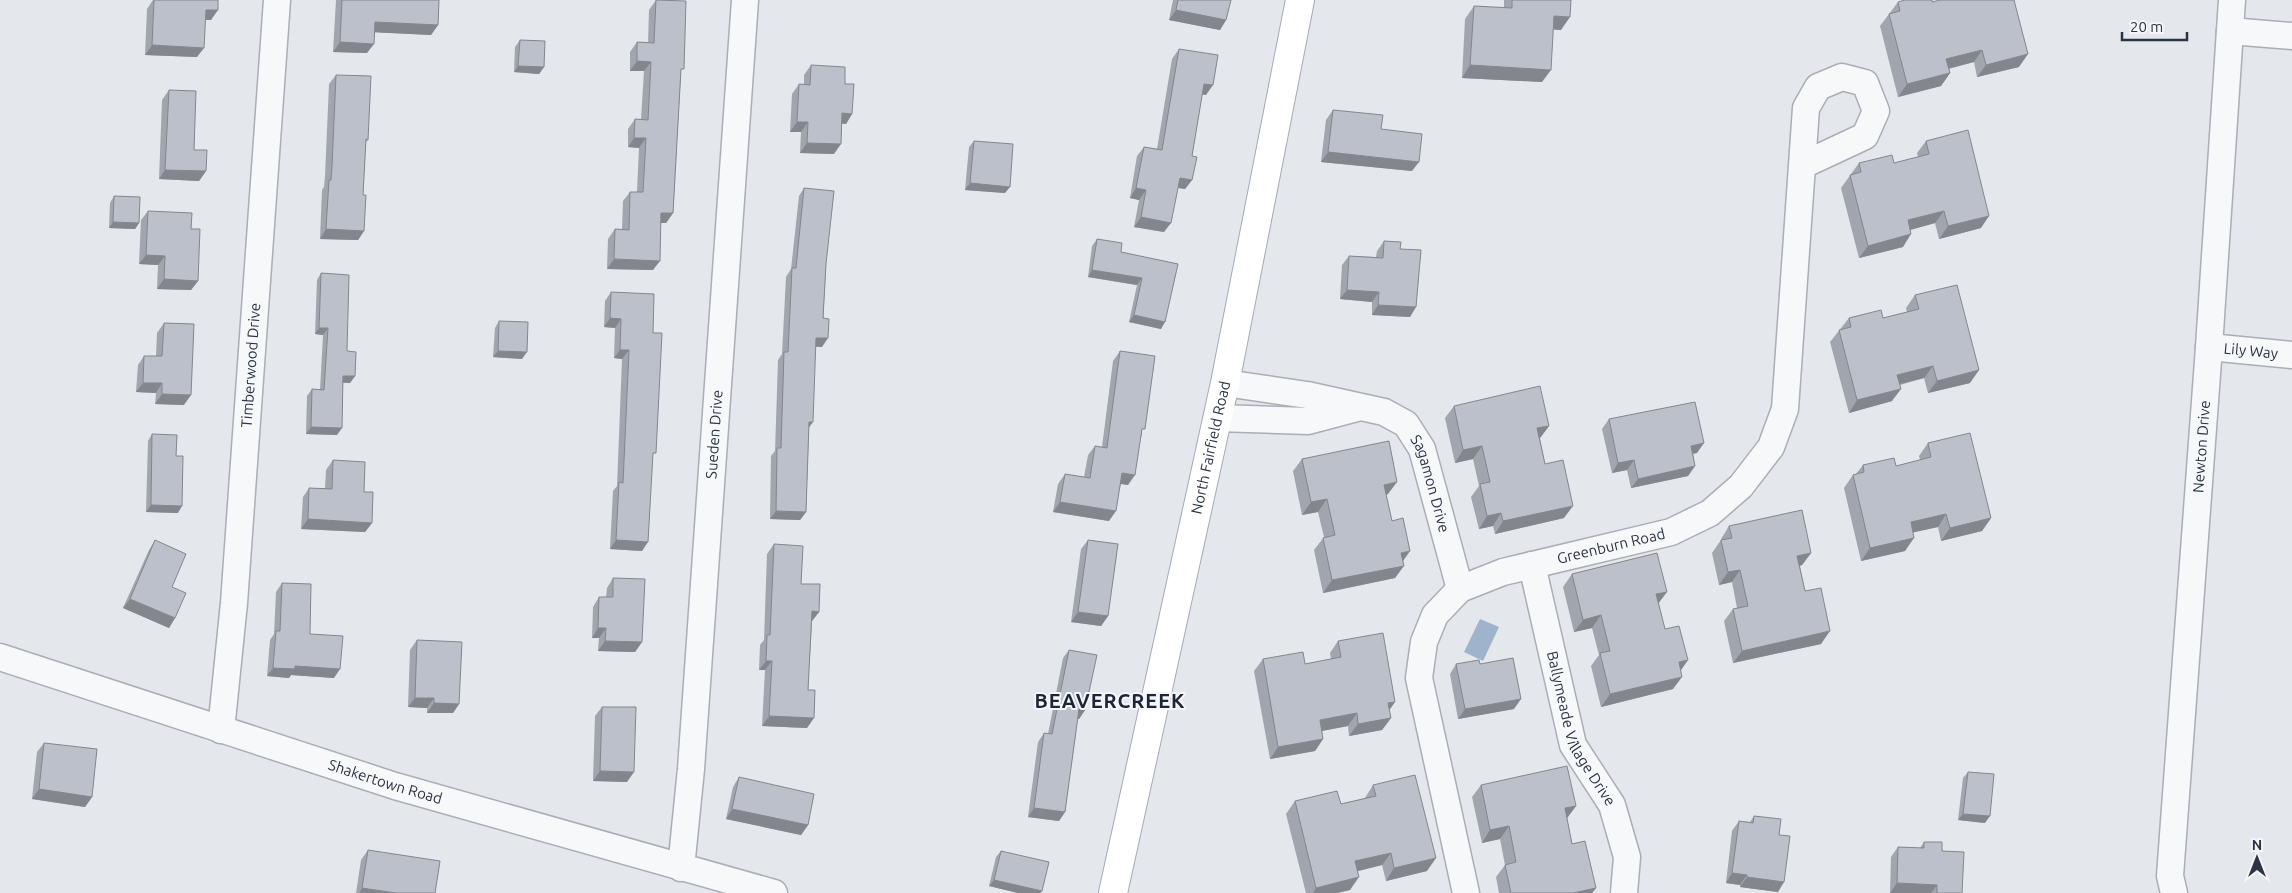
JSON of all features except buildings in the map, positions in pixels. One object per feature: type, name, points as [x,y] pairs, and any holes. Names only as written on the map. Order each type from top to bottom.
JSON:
[{"type":"main road","name":"North Fairfield Road","points":[[1113,893],[1225,383],[1300,0]]},
{"type":"street","name":"Timberwood Drive","points":[[221,730],[234,603],[277,0]]},
{"type":"street","name":"Sueden Drive","points":[[681,868],[691,770],[745,0]]},
{"type":"street","name":"Newton Drive","points":[[2174,893],[2170,876],[2210,347],[2232,0]]},
{"type":"street","points":[[2230,31],[2292,36]]},
{"type":"street","name":"Greenburn Road","points":[[1466,893],[1419,678],[1424,642],[1435,615],[1460,588],[1503,572],[1671,532],[1710,513],[1741,486],[1771,447],[1785,409],[1802,165]]},
{"type":"street","name":"Lily Way","points":[[2210,347],[2292,354]]},
{"type":"street","points":[[1225,383],[1307,395],[1360,407]]},
{"type":"street","name":"Sagamon Drive","points":[[1217,418],[1308,421],[1360,407],[1384,412],[1406,424],[1422,449],[1460,588]]},
{"type":"street","name":"Ballymeade Village Drive","points":[[1532,565],[1573,744],[1612,805],[1627,857],[1624,893]]},
{"type":"street","name":"Shakertown Road","points":[[0,657],[395,786],[774,893]]},
{"type":"water","points":[[1480,619],[1499,627],[1483,661],[1464,652]]},
{"type":"district","name":"BEAVERCREEK","points":[[1110,701]]}]
